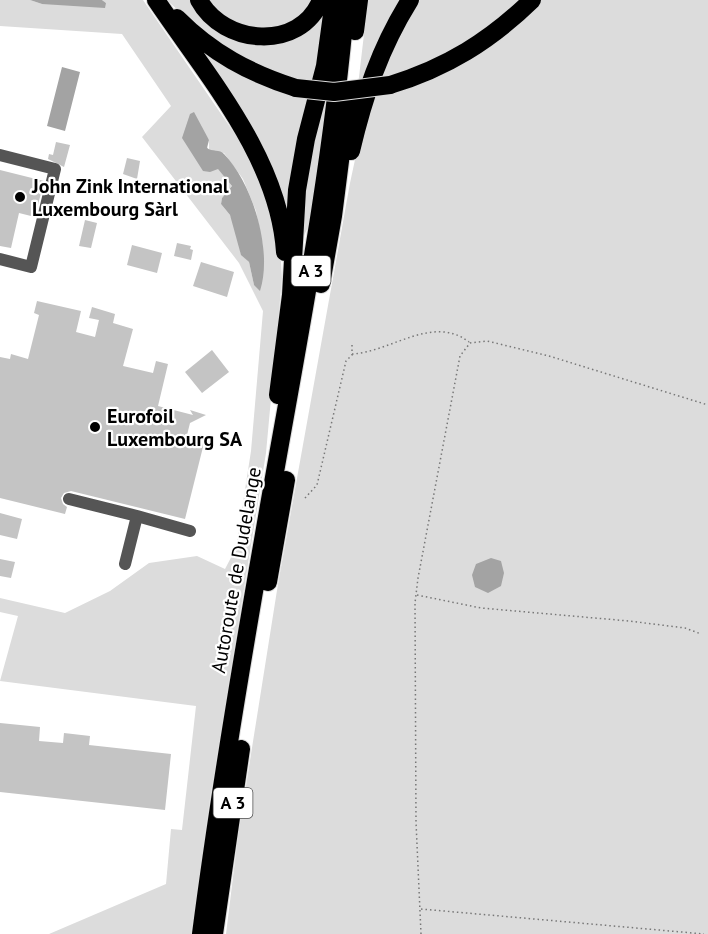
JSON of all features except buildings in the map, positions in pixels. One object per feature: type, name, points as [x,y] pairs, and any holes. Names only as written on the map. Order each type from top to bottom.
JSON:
[{"type":"highway","name":"A 3","points":[[158,0],[206,44],[230,62],[258,75],[296,88],[334,92],[390,85],[418,76],[464,54],[506,26],[532,0]]},
{"type":"highway","name":"A 3","points":[[158,0],[233,115],[259,158],[272,187],[284,243],[285,335]]},
{"type":"highway","points":[[199,0],[221,26],[232,32],[262,37],[297,28],[308,18],[321,0]]},
{"type":"highway","name":"A 3","points":[[263,540],[291,295],[301,163],[325,66],[334,0]]},
{"type":"highway","name":"Autoroute de Dudelange","points":[[211,932],[214,836],[263,540],[308,292],[342,53],[346,0]]},
{"type":"highway","name":"Autoroute de Dudelange","points":[[211,932],[250,681],[333,216],[359,0]]},
{"type":"highway","name":"A 3","points":[[333,216],[367,89],[381,51],[410,0]]},
{"type":"lane","points":[[0,155],[55,169],[31,267],[0,259]]},
{"type":"lane","points":[[69,499],[190,531]]},
{"type":"lane","points":[[125,564],[137,516]]},
{"type":"path","points":[[352,354],[370,354],[424,333],[460,335],[470,343],[487,341],[549,356],[708,405]]},
{"type":"path","points":[[305,498],[317,485],[346,361],[352,354],[352,342]]},
{"type":"path","points":[[421,934],[416,822],[416,595],[460,356],[470,343]]},
{"type":"path","points":[[416,595],[481,608],[629,621],[685,628],[702,634]]},
{"type":"path","points":[[420,909],[704,934]]},
{"type":"shaded area","points":[[0,0],[30,0],[42,4],[143,0],[252,159],[280,244],[282,278],[266,453],[210,799],[191,934],[49,934],[166,884],[171,829],[182,830],[196,706],[0,681],[18,616],[0,612],[0,598],[65,613],[110,591],[149,563],[197,556],[225,569],[236,548],[251,451],[263,311],[239,263],[142,137],[171,106],[122,34],[0,26]],"holes":[[[190,114],[209,140],[209,150],[224,153],[243,179],[256,211],[263,246],[254,285],[249,262],[241,254],[237,230],[230,215],[221,204],[222,198],[232,186],[218,168]]]},
{"type":"shaded area","points":[[30,0],[102,0],[106,3],[105,8],[42,4]]},
{"type":"shaded area","points":[[167,0],[196,0],[261,45],[327,6],[316,84],[275,76],[212,43]]},
{"type":"shaded area","points":[[207,0],[317,0],[300,18],[270,31],[232,25]]},
{"type":"shaded area","points":[[368,0],[406,0],[355,111]]},
{"type":"shaded area","points":[[414,0],[523,0],[498,24],[378,96],[424,81],[540,0],[708,0],[708,934],[226,934],[238,836],[278,584],[350,183],[365,113]]},
{"type":"shaded area","points":[[209,56],[258,83],[285,92],[313,97],[290,228],[204,63]]},
{"type":"shaded area","points":[[62,67],[80,72],[65,131],[47,126]]},
{"type":"shaded area","points":[[321,105],[326,105],[309,225],[300,244],[303,191]]},
{"type":"shaded area","points":[[194,112],[209,140],[207,148],[224,154],[244,182],[252,200],[262,238],[264,257],[260,291],[254,285],[249,262],[241,255],[230,215],[221,204],[222,198],[232,186],[218,169],[210,172],[203,171],[182,138],[190,114]]},
{"type":"shaded area","points":[[491,558],[501,561],[504,573],[501,586],[488,593],[475,587],[472,575],[476,564]]},
{"type":"place","name":"John Zink International Luxembourg Sàrl","points":[[20,197]]},
{"type":"place","name":"Eurofoil Luxembourg SA","points":[[95,427]]}]
